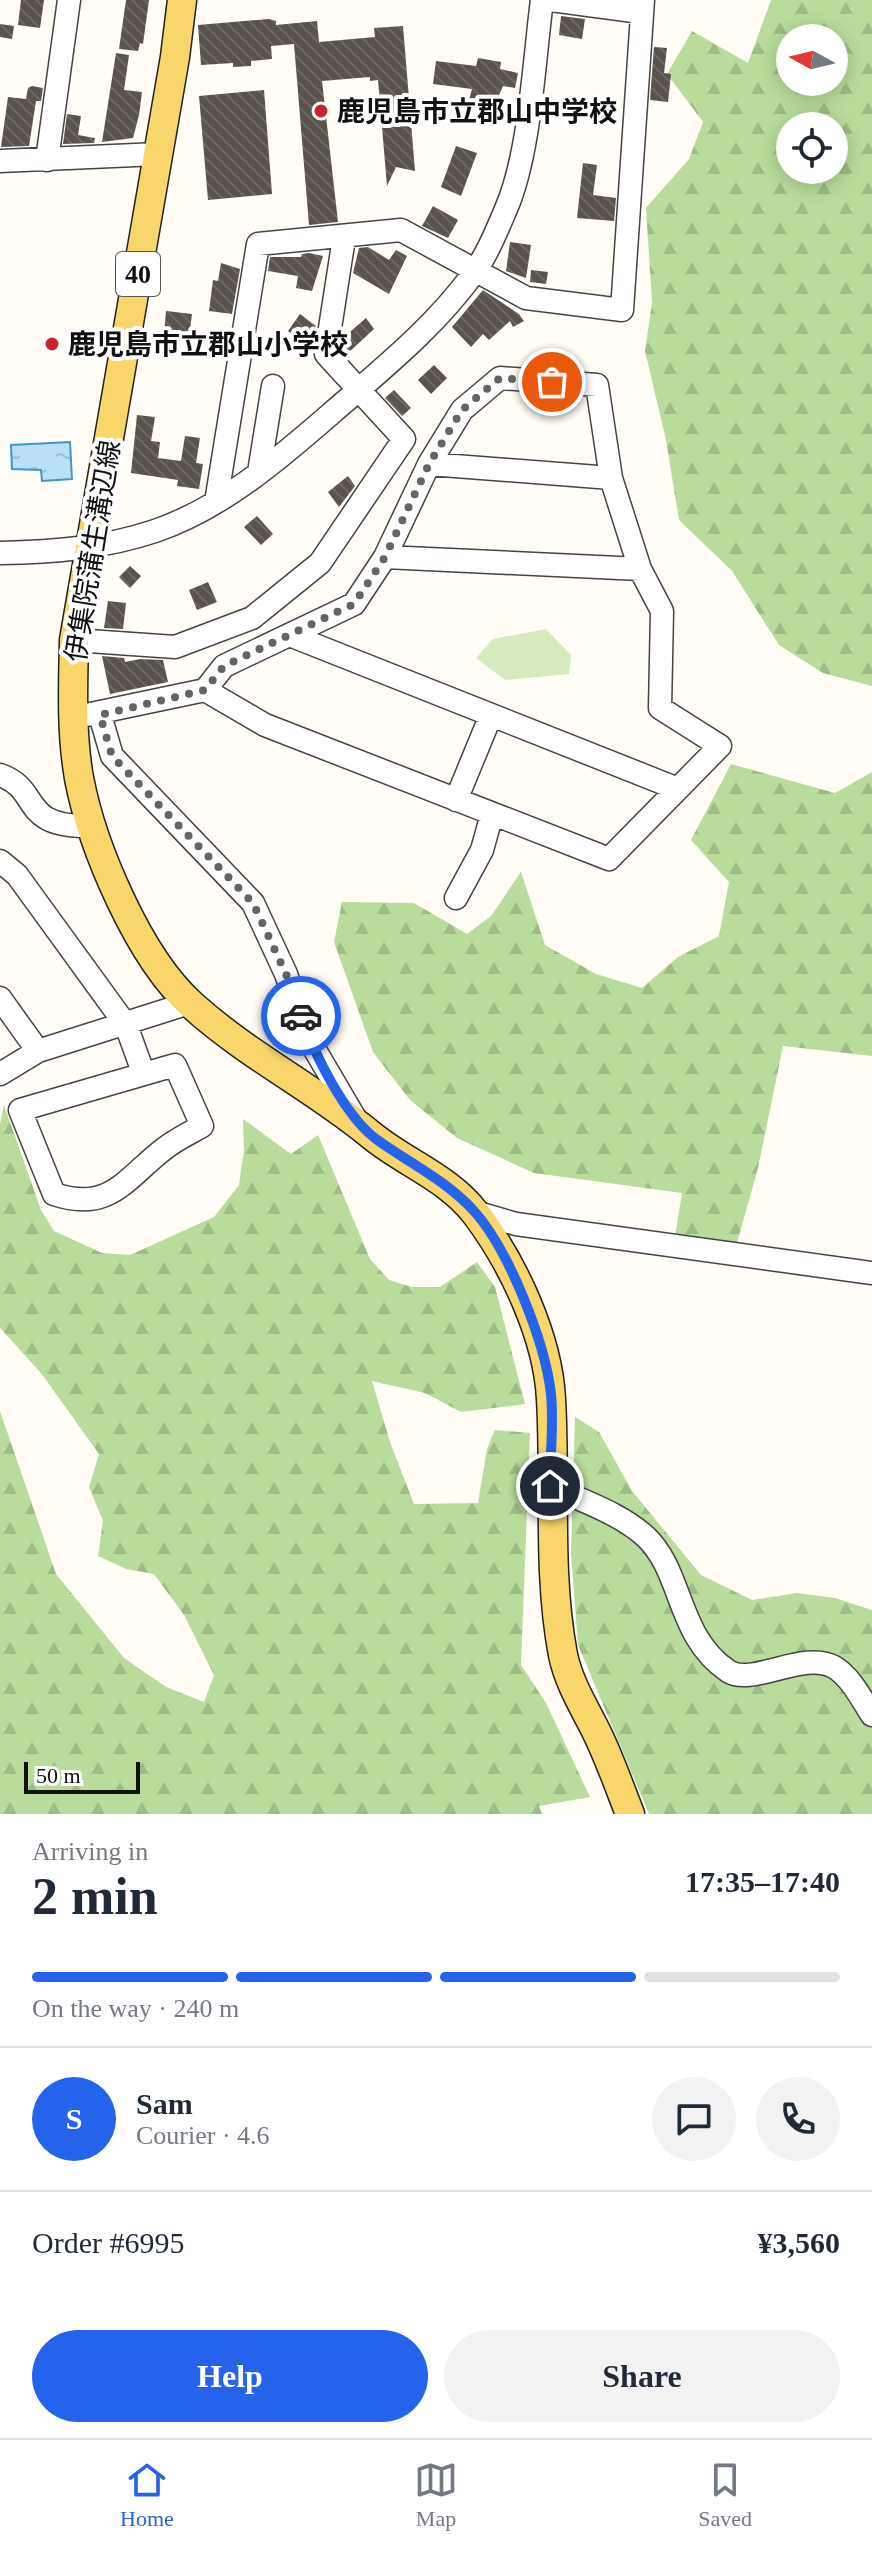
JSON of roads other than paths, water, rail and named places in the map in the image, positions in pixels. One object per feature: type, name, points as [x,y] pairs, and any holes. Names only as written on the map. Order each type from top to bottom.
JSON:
[{"type":"main road","name":"伊集院蒲生溝辺線","points":[[182,0],[74,640],[87,715],[80,781],[92,826],[136,929],[157,964],[189,1003],[249,1050],[435,1176],[475,1212],[518,1289],[542,1347],[551,1396],[550,1486],[557,1620],[564,1659],[576,1697],[596,1732],[630,1814]]},
{"type":"street","points":[[47,160],[69,0]]},
{"type":"street","points":[[0,553],[91,548],[157,530],[216,502],[259,472],[423,333],[476,271],[507,206],[517,167],[542,0]]},
{"type":"street","points":[[216,502],[258,244],[344,238],[401,230],[526,298],[622,310],[642,6],[551,0]]},
{"type":"street","points":[[0,161],[158,154]]},
{"type":"street","points":[[74,640],[175,647],[252,618],[320,563],[404,439],[326,354],[344,238]]},
{"type":"street","points":[[205,690],[265,725],[609,859],[720,746],[660,708],[662,611],[640,569],[611,478],[597,385],[500,378],[462,410],[429,464],[385,557],[354,604],[224,666],[205,690],[87,715],[112,756],[253,903],[286,974],[308,1038],[357,1123]]},
{"type":"street","points":[[259,472],[273,386]]},
{"type":"street","points":[[429,464],[611,478]]},
{"type":"street","points":[[385,557],[640,569]]},
{"type":"street","points":[[292,636],[678,789]]},
{"type":"street","points":[[456,800],[491,715]]},
{"type":"street","points":[[0,775],[11,778],[36,812],[48,821],[69,826],[92,826]]},
{"type":"street","points":[[456,898],[482,850],[492,814]]},
{"type":"street","points":[[0,861],[17,875],[126,1025],[143,1072]]},
{"type":"street","points":[[0,998],[38,1051]]},
{"type":"street","points":[[0,1074],[38,1051],[189,1003]]},
{"type":"street","points":[[175,1065],[202,1126],[165,1148],[116,1193],[72,1200],[54,1194],[20,1110],[143,1072],[175,1065]]},
{"type":"street","points":[[475,1212],[516,1224],[872,1273]]},
{"type":"street","points":[[550,1486],[621,1519],[648,1539],[665,1565],[692,1631],[717,1663],[732,1674],[757,1673],[798,1663],[833,1666],[847,1678],[872,1715]]},
{"type":"water","points":[[70,442],[72,479],[42,481],[41,470],[12,469],[11,445]]},
{"type":"place","name":"鹿児島市立郡山中学校","points":[[321,111]]},
{"type":"place","name":"鹿児島市立郡山小学校","points":[[52,344]]}]
